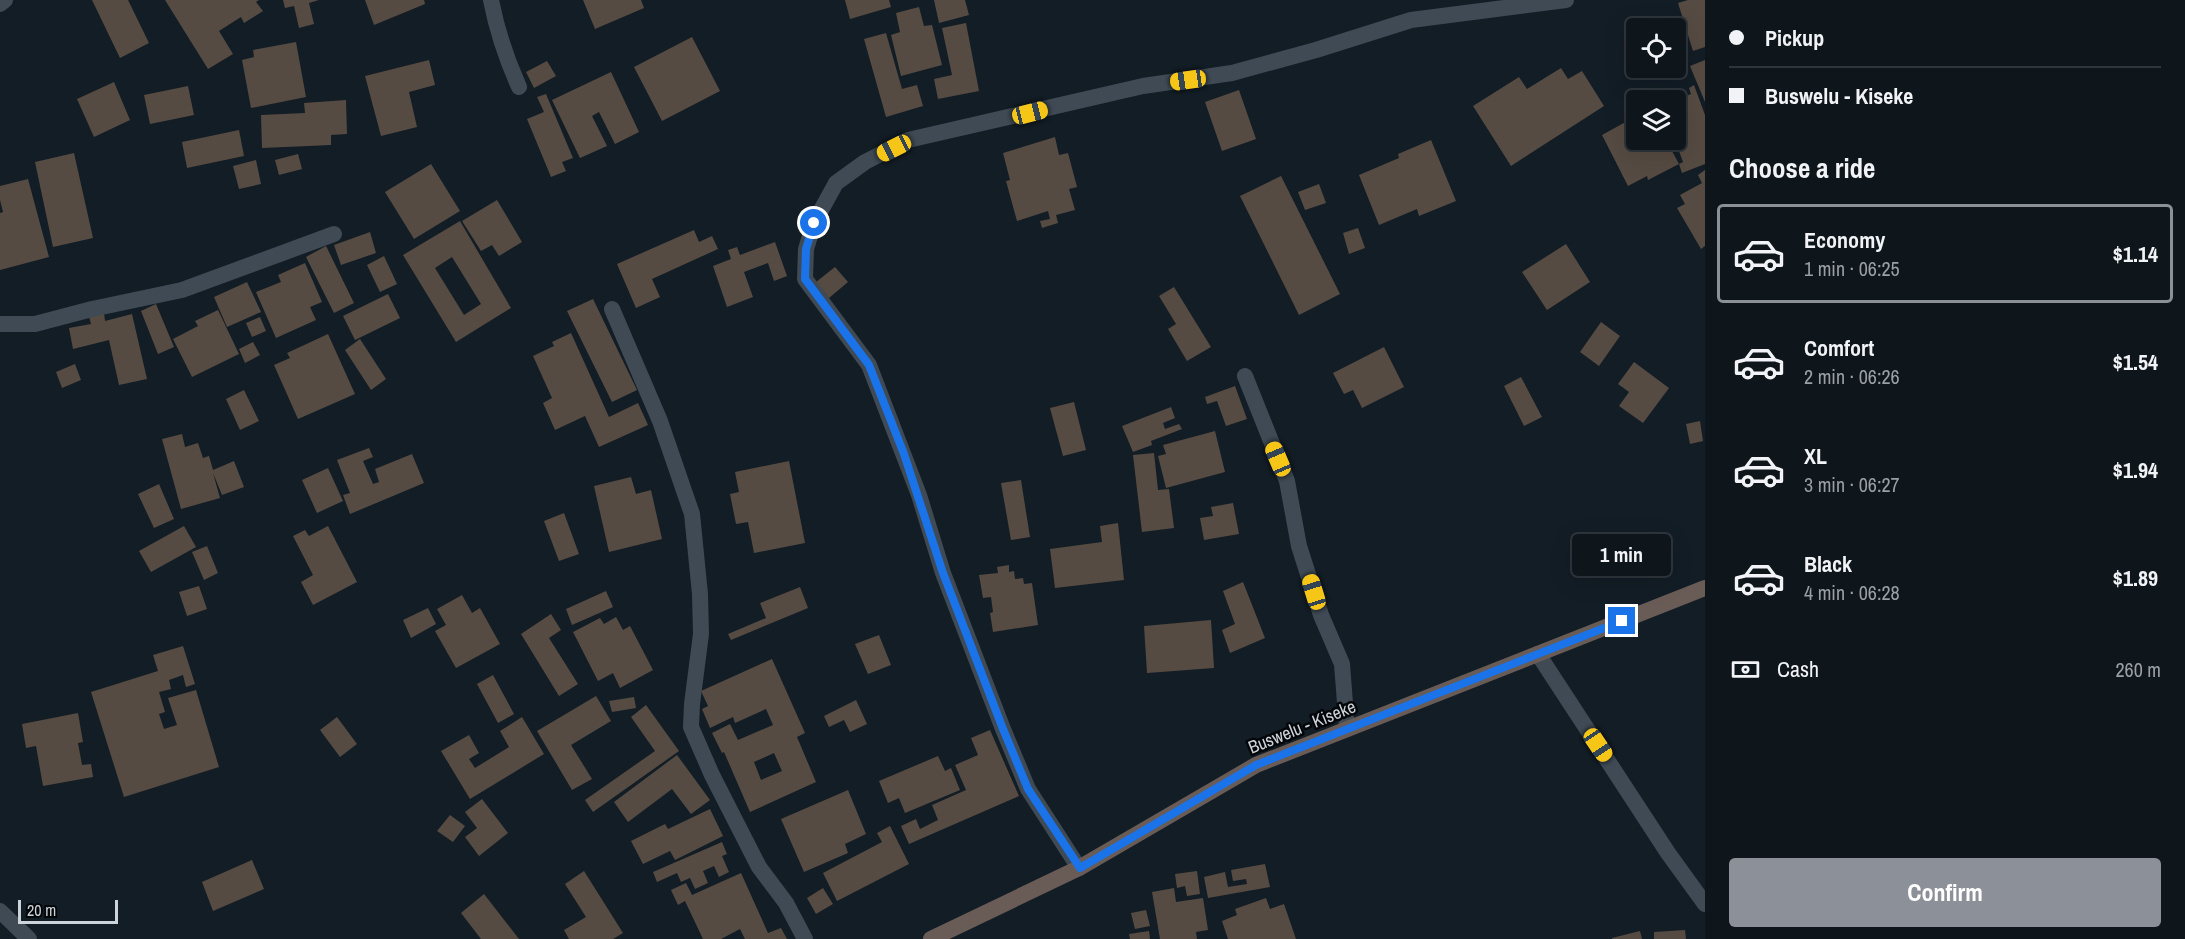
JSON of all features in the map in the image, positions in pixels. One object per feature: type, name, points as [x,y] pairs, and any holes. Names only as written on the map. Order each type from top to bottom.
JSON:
[{"type":"main road","name":"Buswelu - Kiseke","points":[[931,939],[1080,868],[1256,765],[1705,588]]},
{"type":"street","points":[[0,4],[5,0]]},
{"type":"street","points":[[491,0],[505,57],[519,87]]},
{"type":"street","points":[[1080,868],[1028,789],[943,573],[915,485],[869,365],[805,279],[806,249],[811,232],[836,183],[866,162],[909,140],[1143,86],[1232,73],[1411,20],[1566,0]]},
{"type":"street","points":[[0,324],[34,324],[182,290],[334,234]]},
{"type":"street","points":[[612,309],[660,421],[692,514],[700,594],[701,634],[691,727],[759,867],[786,903],[805,939]]},
{"type":"street","points":[[1245,375],[1287,481],[1299,546],[1321,615],[1342,664],[1347,729]]},
{"type":"street","points":[[1538,654],[1668,853],[1705,904]]},
{"type":"street","points":[[0,911],[28,939]]},
{"type":"building","points":[[92,0],[128,0],[149,43],[120,58]]},
{"type":"building","points":[[165,0],[259,0],[256,2],[263,11],[244,23],[241,17],[219,31],[233,54],[208,69]]},
{"type":"building","points":[[283,0],[319,0],[309,3],[314,24],[299,28],[294,6],[285,8]]},
{"type":"building","points":[[365,0],[424,0],[425,4],[374,25]]},
{"type":"building","points":[[583,0],[641,0],[644,8],[595,29]]},
{"type":"building","points":[[845,0],[889,0],[891,7],[850,19]]},
{"type":"building","points":[[934,0],[965,0],[969,15],[939,23]]},
{"type":"building","points":[[1688,0],[1705,0],[1705,47],[1693,51],[1686,29],[1686,18],[1683,18],[1678,3]]},
{"type":"building","points":[[919,7],[924,26],[932,25],[942,65],[901,76],[891,35],[900,32],[896,13]]},
{"type":"building","points":[[966,23],[979,91],[938,99],[934,79],[952,75],[942,28]]},
{"type":"building","points":[[886,33],[902,89],[917,85],[923,106],[886,117],[864,39]]},
{"type":"building","points":[[692,37],[720,91],[662,121],[634,67]]},
{"type":"building","points":[[296,42],[306,97],[251,108],[242,60],[254,57],[253,50]]},
{"type":"building","points":[[429,60],[435,85],[409,92],[417,127],[381,136],[365,76]]},
{"type":"building","points":[[1705,60],[1705,102],[1690,66]]},
{"type":"building","points":[[547,61],[556,76],[534,88],[526,72]]},
{"type":"building","points":[[1561,68],[1568,79],[1582,71],[1604,106],[1511,166],[1473,106],[1519,77],[1527,89]]},
{"type":"building","points":[[611,72],[639,132],[615,144],[599,112],[592,116],[607,146],[580,158],[552,100]]},
{"type":"building","points":[[114,82],[130,120],[94,137],[77,99]]},
{"type":"building","points":[[1694,85],[1705,115],[1705,164],[1682,173],[1679,164],[1683,162],[1679,150],[1686,150],[1686,96],[1691,94],[1689,88]]},
{"type":"building","points":[[188,86],[194,115],[150,124],[144,95]]},
{"type":"building","points":[[1239,90],[1256,139],[1222,151],[1205,102]]},
{"type":"building","points":[[546,94],[573,158],[562,162],[566,171],[551,177],[527,119],[544,112],[537,97]]},
{"type":"building","points":[[346,100],[347,134],[331,135],[331,145],[262,148],[261,115],[305,113],[304,103]]},
{"type":"building","points":[[1626,122],[1626,150],[1671,150],[1679,164],[1648,180],[1647,176],[1628,186],[1602,135]]},
{"type":"building","points":[[239,130],[244,156],[187,168],[182,142]]},
{"type":"building","points":[[1055,137],[1059,155],[1068,153],[1077,187],[1069,189],[1075,210],[1056,215],[1058,223],[1042,228],[1040,221],[1050,219],[1048,211],[1017,221],[1006,181],[1010,180],[1003,153]]},
{"type":"building","points":[[1431,140],[1456,201],[1419,216],[1417,209],[1379,225],[1359,175],[1399,158],[1398,154]]},
{"type":"building","points":[[74,153],[93,238],[53,247],[35,162]]},
{"type":"building","points":[[298,154],[302,169],[279,175],[275,160]]},
{"type":"building","points":[[256,160],[261,184],[239,189],[233,166]]},
{"type":"building","points":[[431,164],[460,211],[414,239],[385,192]]},
{"type":"building","points":[[1705,170],[1705,246],[1701,249],[1677,208],[1685,204],[1680,195],[1702,183],[1698,175]]},
{"type":"building","points":[[1281,176],[1340,294],[1299,315],[1240,196]]},
{"type":"building","points":[[28,179],[49,257],[0,270],[0,213],[3,212],[0,186]]},
{"type":"building","points":[[1319,184],[1326,203],[1305,210],[1298,192]]},
{"type":"building","points":[[497,200],[522,242],[499,256],[492,245],[481,251],[462,221]]},
{"type":"building","points":[[460,221],[511,308],[456,342],[403,255]],"holes":[[[452,257],[481,304],[464,315],[435,268]]]},
{"type":"building","points":[[1358,228],[1365,248],[1349,254],[1343,233]]},
{"type":"building","points":[[694,230],[699,242],[712,236],[718,249],[652,279],[660,297],[636,308],[617,264]]},
{"type":"building","points":[[370,232],[376,253],[341,265],[334,245]]},
{"type":"building","points":[[775,242],[787,276],[774,281],[768,263],[744,272],[753,297],[727,307],[713,266],[731,259],[728,250],[737,247],[740,255]]},
{"type":"building","points":[[1566,244],[1590,282],[1547,310],[1522,272]]},
{"type":"building","points":[[326,246],[354,303],[334,313],[306,257]]},
{"type":"building","points":[[384,256],[397,284],[380,292],[367,265]]},
{"type":"building","points":[[305,263],[322,302],[310,307],[316,320],[276,338],[256,292],[281,282],[278,275]]},
{"type":"building","points":[[835,267],[848,282],[829,298],[816,282]]},
{"type":"building","points":[[247,282],[261,312],[227,327],[214,297]]},
{"type":"building","points":[[1174,287],[1211,347],[1187,361],[1168,329],[1176,324],[1159,296]]},
{"type":"building","points":[[388,294],[400,318],[355,340],[343,316]]},
{"type":"building","points":[[593,299],[637,390],[612,402],[567,311]]},
{"type":"building","points":[[156,304],[174,347],[158,354],[141,311]]},
{"type":"building","points":[[218,310],[239,354],[192,377],[173,339],[198,326],[195,321]]},
{"type":"building","points":[[104,313],[105,321],[132,314],[147,379],[119,385],[109,340],[73,349],[69,328],[91,324],[89,316]]},
{"type":"building","points":[[260,317],[266,331],[252,337],[246,323]]},
{"type":"building","points":[[1601,322],[1620,336],[1599,366],[1580,352]]},
{"type":"building","points":[[571,333],[609,417],[638,403],[648,425],[599,447],[585,416],[555,430],[543,403],[552,398],[533,356],[554,346],[552,342]]},
{"type":"building","points":[[328,334],[355,394],[298,419],[274,365],[290,358],[287,353]]},
{"type":"building","points":[[360,339],[386,379],[371,390],[345,350]]},
{"type":"building","points":[[253,342],[260,355],[245,363],[239,349]]},
{"type":"building","points":[[1384,347],[1404,387],[1362,408],[1353,390],[1344,394],[1333,373]]},
{"type":"building","points":[[1634,362],[1669,388],[1643,423],[1619,406],[1629,392],[1618,384]]},
{"type":"building","points":[[75,364],[81,380],[62,388],[56,372]]},
{"type":"building","points":[[1521,377],[1542,417],[1524,426],[1504,386]]},
{"type":"building","points":[[1235,386],[1247,419],[1226,426],[1217,401],[1207,404],[1205,397]]},
{"type":"building","points":[[244,390],[259,421],[240,430],[226,399]]},
{"type":"building","points":[[1074,402],[1086,450],[1063,456],[1050,408]]},
{"type":"building","points":[[1171,407],[1175,418],[1163,423],[1165,429],[1179,424],[1182,429],[1151,441],[1152,445],[1133,452],[1122,426]]},
{"type":"building","points":[[1700,421],[1703,441],[1690,444],[1686,424]]},
{"type":"building","points":[[1215,431],[1225,472],[1166,488],[1158,456],[1166,454],[1163,445]]},
{"type":"building","points":[[182,434],[185,447],[198,443],[203,458],[209,456],[213,470],[234,461],[244,487],[222,495],[213,473],[220,498],[181,509],[162,439]]},
{"type":"building","points":[[369,448],[373,457],[363,461],[373,484],[379,482],[375,469],[412,454],[424,483],[350,514],[343,495],[350,493],[337,460]]},
{"type":"building","points":[[1154,453],[1158,490],[1169,489],[1174,528],[1142,532],[1133,455]]},
{"type":"building","points":[[789,461],[805,543],[754,553],[748,522],[736,524],[730,494],[739,492],[735,472]]},
{"type":"building","points":[[328,468],[343,501],[317,513],[302,480]]},
{"type":"building","points":[[631,477],[636,494],[651,490],[662,539],[609,552],[594,486]]},
{"type":"building","points":[[1021,480],[1030,537],[1011,540],[1001,483]]},
{"type":"building","points":[[159,484],[174,519],[154,528],[138,494]]},
{"type":"building","points":[[1233,503],[1239,534],[1204,540],[1200,518],[1213,516],[1211,507]]},
{"type":"building","points":[[564,513],[579,554],[559,561],[544,521]]},
{"type":"building","points":[[1118,523],[1124,580],[1055,588],[1050,549],[1102,542],[1100,526]]},
{"type":"building","points":[[184,526],[196,547],[151,572],[139,551]]},
{"type":"building","points":[[328,526],[357,582],[313,605],[301,582],[313,575],[293,536],[305,530],[309,536]]},
{"type":"building","points":[[207,546],[218,573],[204,580],[192,552]]},
{"type":"building","points":[[1009,565],[1009,572],[1014,571],[1015,579],[1023,578],[1024,584],[1032,583],[1038,625],[993,632],[990,613],[993,612],[991,597],[983,598],[979,575],[998,573],[997,567]]},
{"type":"building","points":[[1243,582],[1265,638],[1230,653],[1222,630],[1235,624],[1223,591]]},
{"type":"building","points":[[199,586],[207,609],[187,616],[179,592]]},
{"type":"building","points":[[800,587],[808,608],[731,640],[728,634],[766,618],[760,603]]},
{"type":"building","points":[[606,591],[613,607],[572,625],[566,609]]},
{"type":"building","points":[[462,595],[472,613],[480,608],[500,644],[456,668],[435,631],[446,625],[437,609]]},
{"type":"building","points":[[428,608],[436,624],[411,638],[403,620]]},
{"type":"building","points":[[551,614],[561,630],[549,638],[578,684],[559,696],[521,634]]},
{"type":"building","points":[[616,617],[623,630],[630,626],[653,670],[620,688],[613,673],[598,681],[573,632],[600,618],[604,624]]},
{"type":"building","points":[[1211,620],[1214,668],[1147,673],[1144,626]]},
{"type":"building","points":[[879,635],[891,665],[868,674],[855,644]]},
{"type":"building","points":[[183,646],[195,684],[186,687],[183,675],[169,680],[171,689],[159,692],[165,712],[159,714],[164,729],[177,725],[168,698],[196,690],[219,767],[124,797],[91,692],[158,671],[153,655]]},
{"type":"building","points":[[772,659],[805,733],[797,737],[816,782],[750,812],[724,752],[722,753],[712,733],[730,724],[738,740],[773,725],[766,709],[735,723],[733,717],[710,728],[702,709],[708,706],[701,691]],"holes":[[[774,753],[782,771],[761,780],[754,762]]]},
{"type":"building","points":[[493,675],[514,714],[498,723],[477,684]]},
{"type":"building","points":[[596,696],[611,721],[571,745],[592,779],[572,790],[537,731]]},
{"type":"building","points":[[634,697],[636,708],[612,712],[609,701]]},
{"type":"building","points":[[856,700],[867,724],[850,732],[844,720],[829,727],[824,716]]},
{"type":"building","points":[[646,705],[679,751],[593,812],[585,800],[655,751],[631,717]]},
{"type":"building","points":[[78,713],[83,742],[78,743],[82,765],[91,764],[93,777],[43,786],[36,746],[26,748],[22,724]]},
{"type":"building","points":[[337,717],[357,744],[340,757],[320,730]]},
{"type":"building","points":[[522,717],[544,754],[470,799],[441,751],[469,735],[479,753],[469,759],[475,768],[509,747],[500,731]]},
{"type":"building","points":[[990,730],[1019,796],[909,844],[901,826],[916,819],[920,829],[938,820],[932,805],[966,790],[955,765],[978,755],[971,738]]},
{"type":"building","points":[[677,755],[710,800],[691,814],[672,789],[628,822],[614,802]]},
{"type":"building","points":[[938,756],[945,771],[951,768],[960,790],[905,813],[899,798],[888,803],[879,781]]},
{"type":"building","points":[[848,790],[866,834],[845,844],[848,853],[804,872],[781,819]]},
{"type":"building","points":[[482,799],[508,833],[479,856],[465,837],[477,828],[465,812]]},
{"type":"building","points":[[710,809],[723,836],[675,860],[670,851],[643,864],[631,841],[665,824],[668,829]]},
{"type":"building","points":[[450,815],[465,826],[453,842],[437,831]]},
{"type":"building","points":[[890,826],[909,864],[837,901],[823,873],[882,842],[877,833]]},
{"type":"building","points":[[722,842],[727,854],[722,856],[729,872],[719,877],[714,866],[703,871],[708,883],[695,889],[690,878],[681,882],[677,873],[657,882],[653,872]]},
{"type":"building","points":[[252,860],[264,889],[213,911],[202,882]]},
{"type":"building","points":[[1265,864],[1270,887],[1208,898],[1204,877],[1225,872],[1228,887],[1247,884],[1246,879],[1233,881],[1231,870]]},
{"type":"building","points":[[584,871],[623,933],[613,939],[569,939],[564,930],[586,917],[565,884]]},
{"type":"building","points":[[1197,871],[1200,894],[1187,896],[1185,886],[1177,888],[1175,874]]},
{"type":"building","points":[[741,873],[768,933],[781,928],[787,939],[745,939],[740,929],[721,939],[703,939],[685,901],[678,905],[671,890],[686,883],[692,895]]},
{"type":"building","points":[[823,888],[833,904],[816,914],[807,898]]},
{"type":"building","points":[[1174,888],[1176,902],[1203,898],[1208,930],[1196,932],[1197,939],[1160,939],[1152,892]]},
{"type":"building","points":[[484,894],[519,939],[481,939],[461,913]]},
{"type":"building","points":[[1266,898],[1270,909],[1284,904],[1296,939],[1228,939],[1222,921],[1237,915],[1235,909]]},
{"type":"building","points":[[1146,910],[1150,926],[1135,929],[1131,913]]},
{"type":"building","points":[[1685,930],[1686,939],[1654,939],[1654,932]]},
{"type":"building","points":[[1149,931],[1150,939],[1130,939],[1129,934]]},
{"type":"building","points":[[1640,931],[1642,939],[1612,939],[1612,938]]},
{"type":"route","points":[[814,223],[806,249],[805,279],[869,365],[919,495],[943,573],[1028,789],[1080,868],[1256,765],[1622,621]]}]
